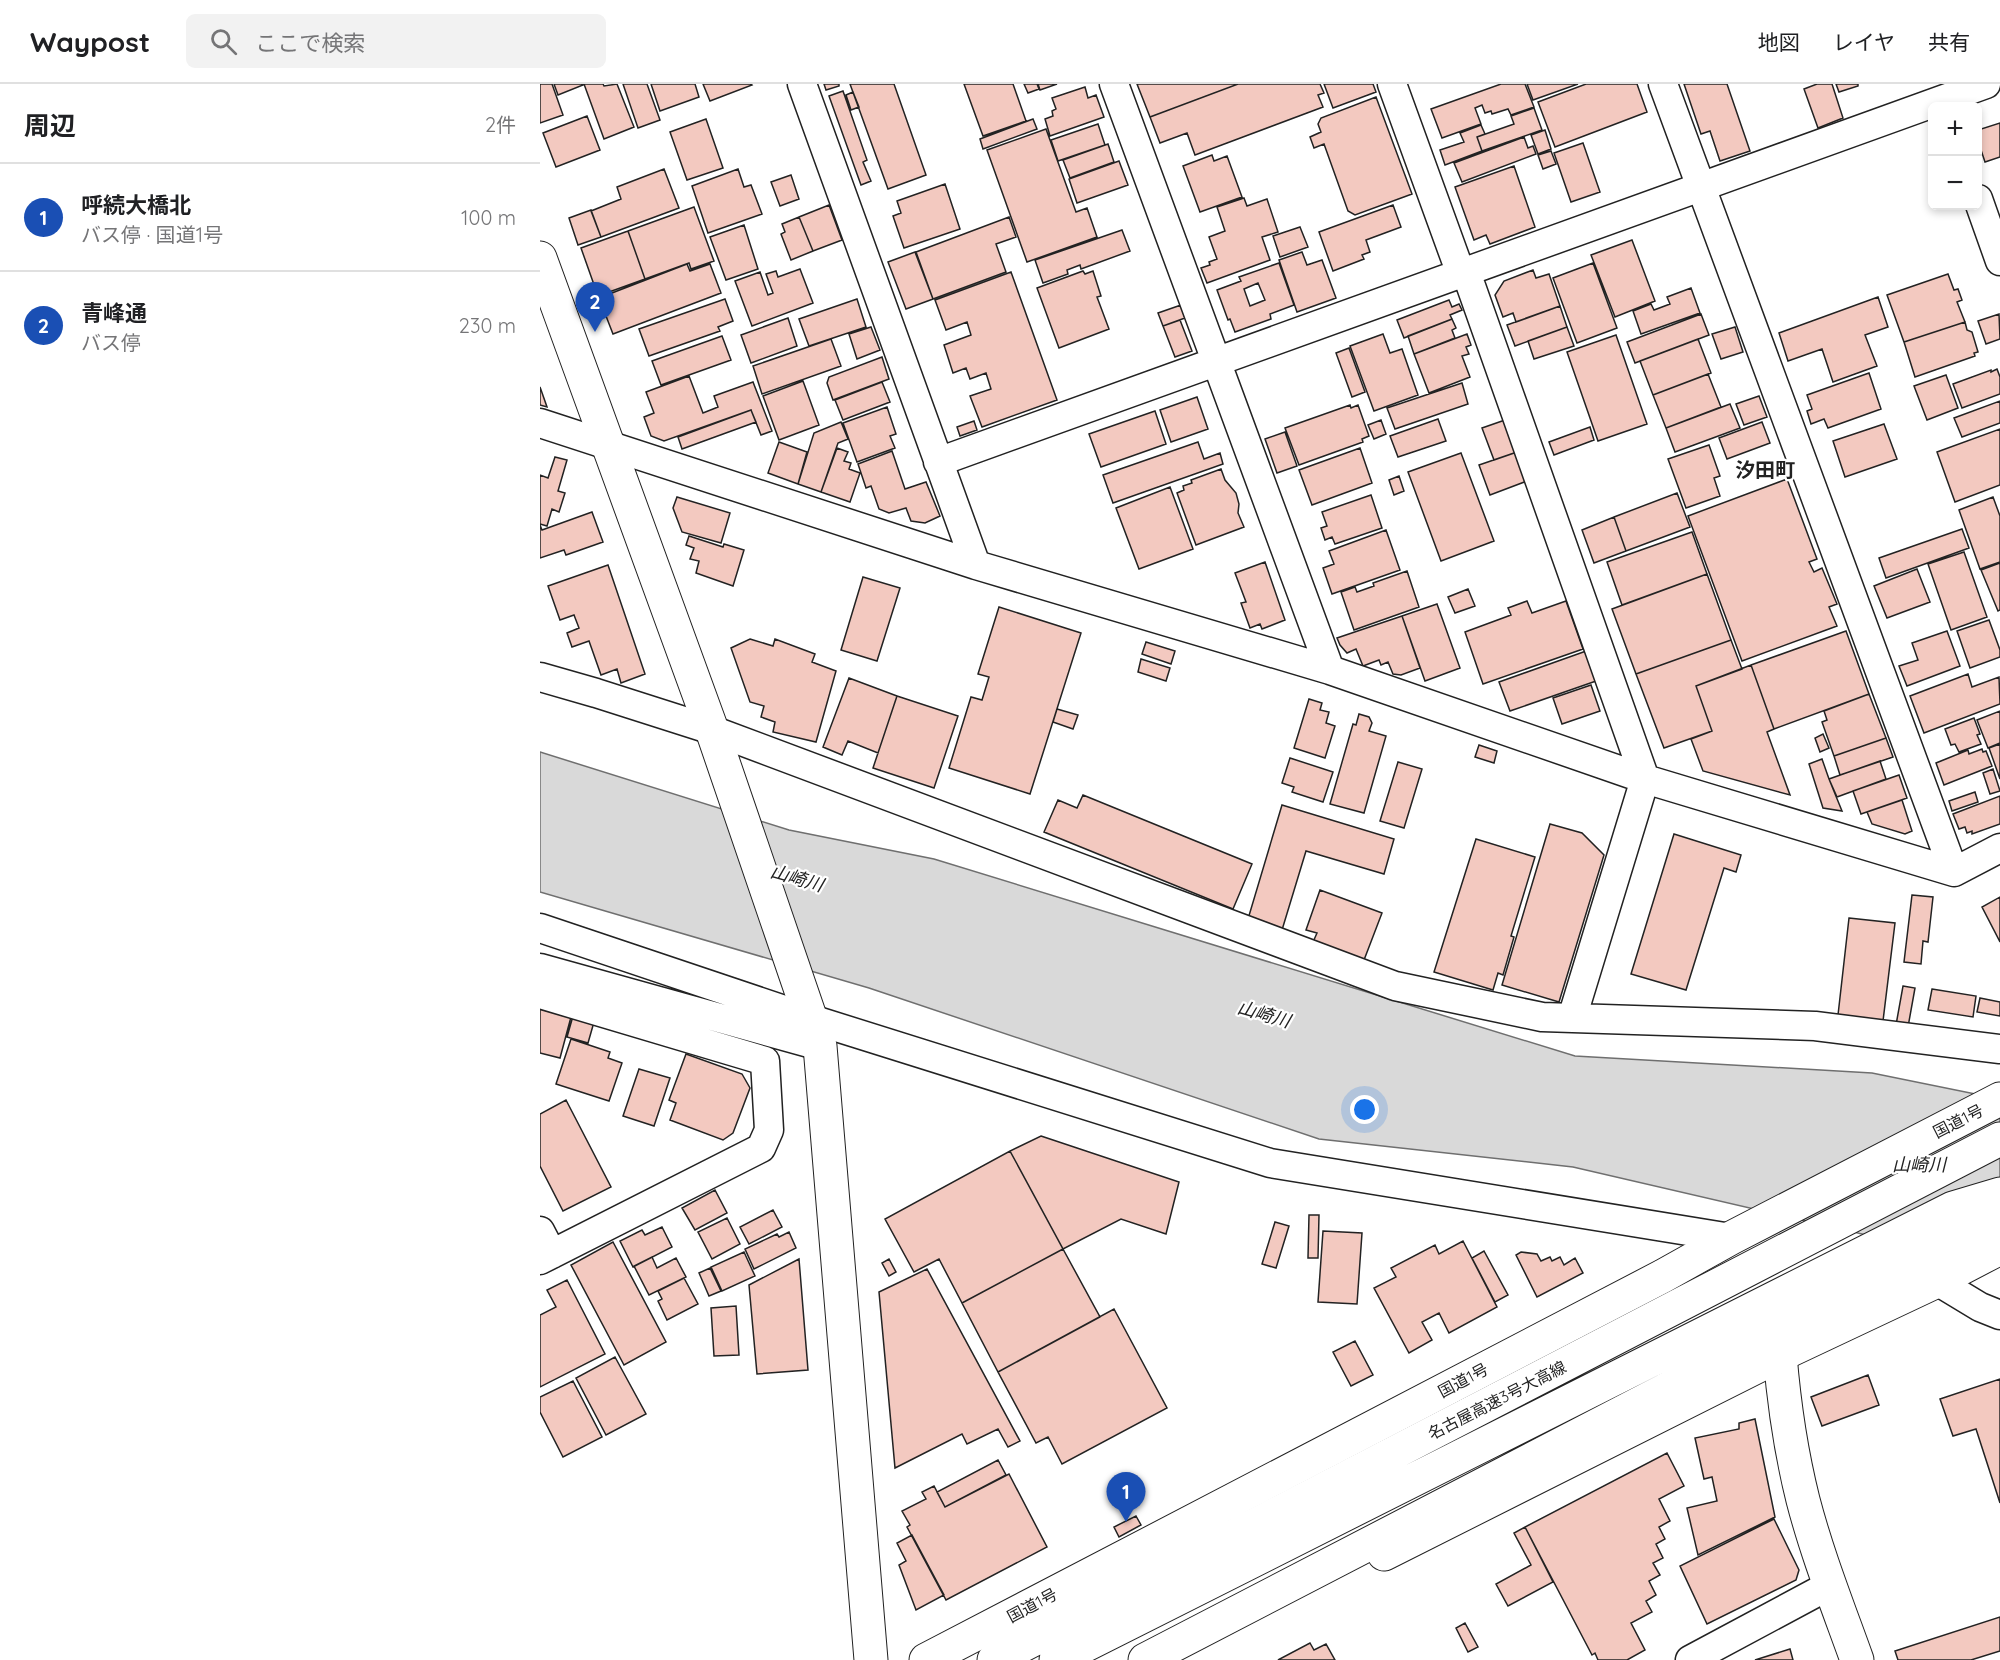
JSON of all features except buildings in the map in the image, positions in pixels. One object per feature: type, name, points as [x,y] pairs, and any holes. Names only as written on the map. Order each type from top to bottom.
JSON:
[{"type":"main road","points":[[540,258],[715,739],[812,1022],[871,1660]]},
{"type":"main road","name":"国道1号","points":[[926,1660],[2000,1099]]},
{"type":"main road","name":"名古屋高速3号大高線","points":[[994,1660],[2000,1139]]},
{"type":"main road","points":[[1056,1660],[1942,1213],[2000,1194]]},
{"type":"main road","points":[[1145,1660],[2000,1219]]},
{"type":"main road","points":[[1173,1660],[2000,1248]]},
{"type":"main road","points":[[1780,1356],[1785,1414],[1803,1501],[1857,1660]]},
{"type":"street","points":[[802,84],[976,565]]},
{"type":"street","points":[[1114,84],[1330,670]]},
{"type":"street","points":[[1392,84],[1463,273],[1645,779],[1572,1018]]},
{"type":"street","points":[[1663,84],[1954,873]]},
{"type":"street","points":[[938,462],[1701,187],[1941,97],[1986,84]]},
{"type":"street","points":[[1981,210],[2000,261]]},
{"type":"street","points":[[540,423],[976,565],[1330,670],[1645,779],[1954,873],[2000,848]]},
{"type":"street","points":[[540,677],[596,693],[715,739],[1395,986],[1542,1017],[1815,1026],[2000,1049]]},
{"type":"street","points":[[540,928],[812,1022],[1270,1163],[1731,1238]]},
{"type":"street","points":[[540,968],[812,1022]]},
{"type":"street","points":[[540,994],[765,1061],[769,1131],[761,1148],[544,1248]]},
{"type":"street","points":[[1950,1274],[1980,1307],[2000,1315]]},
{"type":"street","points":[[1690,1660],[1830,1585]]},
{"type":"water","name":"山崎川","points":[[540,752],[789,830],[934,859],[1575,1056],[1872,1073],[2000,1099],[2000,1266],[1573,1167],[1319,1139],[869,988],[540,892]]},
{"type":"place","name":"青峰通","points":[[595,332]]},
{"type":"place","name":"呼続大橋北","points":[[1126,1522]]},
{"type":"district","name":"汐田町","points":[[1765,469]]}]
